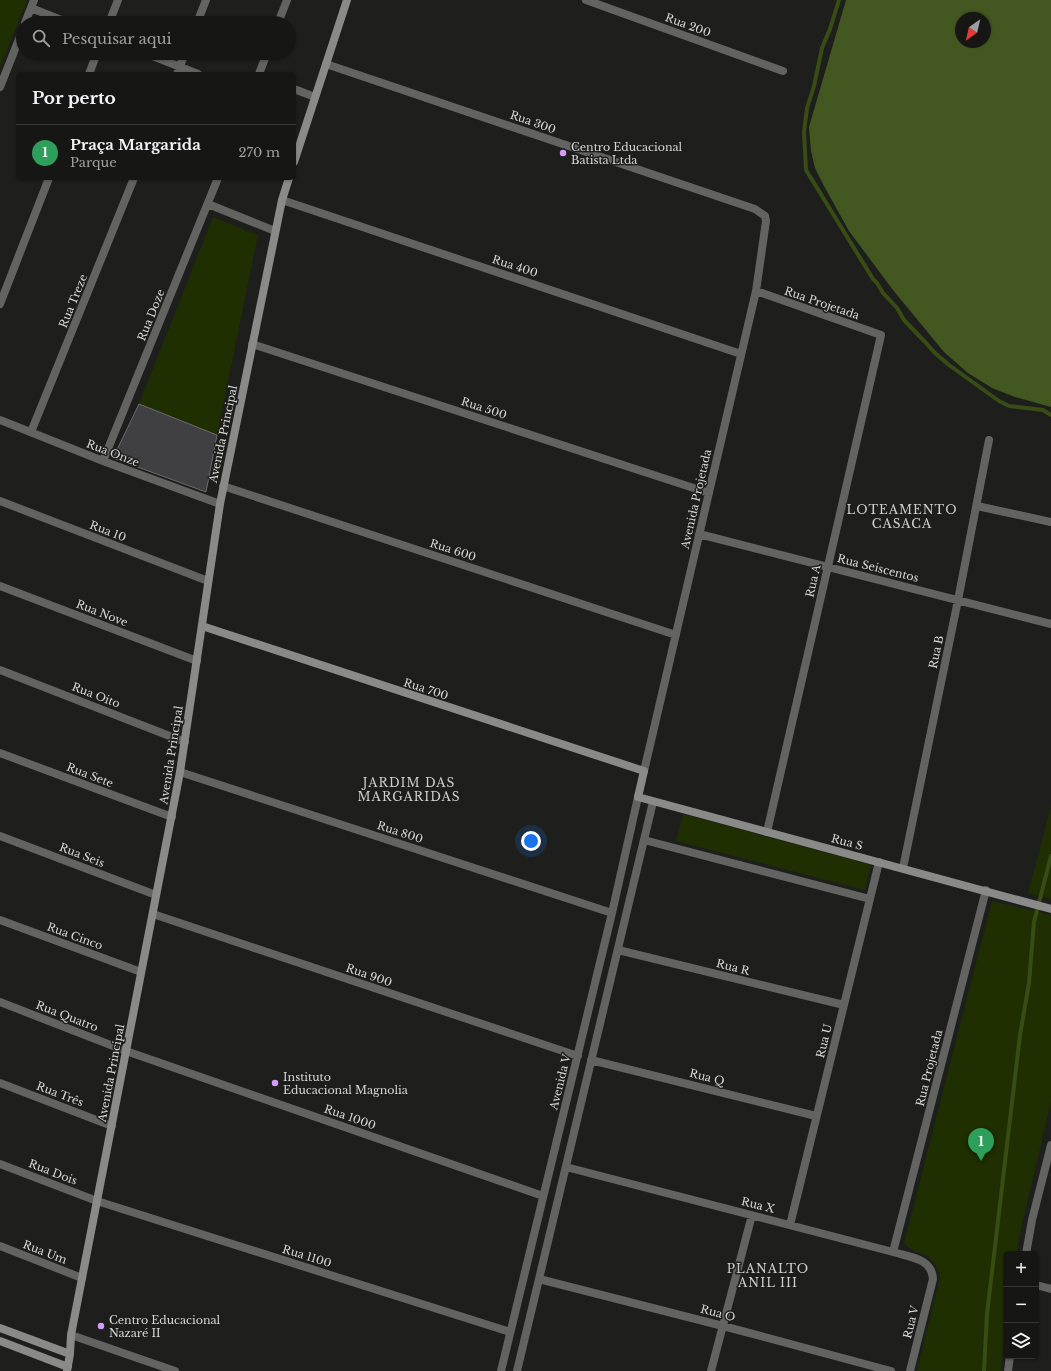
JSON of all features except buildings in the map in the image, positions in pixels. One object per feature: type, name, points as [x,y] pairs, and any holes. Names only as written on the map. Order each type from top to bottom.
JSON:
[{"type":"main road","points":[[296,156],[347,0]]},
{"type":"main road","name":"Avenida Principal","points":[[63,1368],[71,1335],[172,817],[185,742],[223,486],[282,200],[288,180]]},
{"type":"main road","name":"Rua 700","points":[[202,626],[644,771]]},
{"type":"main road","name":"Avenida Projetada","points":[[638,797],[644,771]]},
{"type":"main road","name":"Rua S","points":[[638,797],[1050,908]]},
{"type":"main road","points":[[0,1328],[66,1353]]},
{"type":"main road","points":[[0,1341],[63,1368]]},
{"type":"street","points":[[28,16],[34,0]]},
{"type":"street","points":[[112,16],[118,0]]},
{"type":"street","points":[[200,16],[206,0]]},
{"type":"street","points":[[281,16],[287,0]]},
{"type":"street","name":"Rua 200","points":[[586,0],[783,71]]},
{"type":"street","points":[[31,8],[51,16]]},
{"type":"street","points":[[0,87],[16,47]]},
{"type":"street","points":[[90,72],[94,60]]},
{"type":"street","points":[[159,60],[178,70],[188,72]]},
{"type":"street","points":[[178,70],[182,60]]},
{"type":"street","points":[[260,72],[264,60]]},
{"type":"street","name":"Rua 300","points":[[326,64],[755,209]]},
{"type":"street","points":[[296,90],[315,97]]},
{"type":"street","points":[[0,304],[48,180]]},
{"type":"street","name":"Rua Treze","points":[[31,432],[133,180]]},
{"type":"street","name":"Rua Doze","points":[[103,461],[217,180]]},
{"type":"street","name":"Rua 400","points":[[282,200],[741,354]]},
{"type":"street","points":[[208,204],[276,231]]},
{"type":"street","name":"Avenida Projetada","points":[[644,771],[756,291],[766,221],[765,216],[755,209]]},
{"type":"street","name":"Rua Projetada","points":[[756,291],[881,335]]},
{"type":"street","name":"Rua A","points":[[767,832],[881,335]]},
{"type":"street","name":"Rua 500","points":[[252,344],[709,493]]},
{"type":"street","name":"Rua Onze","points":[[0,420],[103,461],[220,504]]},
{"type":"street","name":"Rua B","points":[[902,868],[958,600],[989,440]]},
{"type":"street","name":"Rua 600","points":[[223,486],[676,635]]},
{"type":"street","name":"Rua 10","points":[[0,501],[208,581]]},
{"type":"street","points":[[976,506],[1051,522]]},
{"type":"street","name":"Rua Seiscentos","points":[[699,534],[1051,624]]},
{"type":"street","name":"Rua Nove","points":[[0,586],[197,661]]},
{"type":"street","name":"Rua Oito","points":[[0,670],[185,742]]},
{"type":"street","name":"Rua Sete","points":[[0,753],[172,817]]},
{"type":"street","name":"Rua 800","points":[[180,772],[612,913]]},
{"type":"street","name":"Avenida V","points":[[500,1371],[578,1056],[638,797]]},
{"type":"street","points":[[517,1371],[654,802]]},
{"type":"street","name":"Rua Seis","points":[[0,836],[156,895]]},
{"type":"street","points":[[644,840],[870,899]]},
{"type":"street","name":"Rua U","points":[[790,1225],[879,862]]},
{"type":"street","name":"Rua Projetada","points":[[893,1252],[986,890]]},
{"type":"street","name":"Rua 900","points":[[153,914],[578,1056]]},
{"type":"street","name":"Rua Cinco","points":[[0,920],[141,972]]},
{"type":"street","name":"Rua R","points":[[618,950],[844,1005]]},
{"type":"street","name":"Rua Quatro","points":[[0,1002],[126,1051]]},
{"type":"street","name":"Rua 1000","points":[[126,1051],[543,1196]]},
{"type":"street","name":"Rua Q","points":[[591,1060],[816,1116]]},
{"type":"street","name":"Rua Três","points":[[0,1083],[112,1126]]},
{"type":"street","points":[[1027,1251],[1032,1220],[1047,1174],[1051,1144]]},
{"type":"street","name":"Rua Dois","points":[[0,1164],[97,1202]]},
{"type":"street","name":"Rua X","points":[[566,1167],[924,1261],[930,1267],[933,1278]]},
{"type":"street","name":"Rua 1100","points":[[97,1202],[510,1332]]},
{"type":"street","points":[[711,1371],[752,1215]]},
{"type":"street","name":"Rua Um","points":[[0,1246],[82,1278]]},
{"type":"street","name":"Rua V","points":[[910,1371],[933,1278]]},
{"type":"street","name":"Rua O","points":[[539,1279],[891,1371]]},
{"type":"street","points":[[1039,1286],[1051,1289]]},
{"type":"street","points":[[71,1335],[175,1371]]},
{"type":"street","points":[[1008,1371],[1010,1359]]},
{"type":"green space","points":[[0,0],[27,0],[21,16],[16,16],[16,28],[0,68]]},
{"type":"green space","points":[[846,0],[1051,0],[1051,407],[1015,397],[992,388],[968,373],[944,352],[893,290],[849,231],[815,168],[811,151],[809,127]]},
{"type":"green space","points":[[213,217],[258,235],[217,435],[139,404]]},
{"type":"green space","points":[[1051,806],[1051,899],[1028,893]]},
{"type":"green space","points":[[683,814],[871,865],[865,890],[676,841]]},
{"type":"green space","points":[[992,901],[1051,915],[1051,1102],[1017,1251],[1003,1251],[1003,1351],[1001,1371],[917,1371],[940,1278],[937,1268],[929,1257],[914,1251],[904,1243]]},
{"type":"waterway","points":[[839,0],[822,48],[814,86],[807,108],[804,132],[806,170],[873,279],[883,293],[897,308],[904,320],[935,353],[999,401],[1009,406],[1043,410],[1051,415]]},
{"type":"waterway","points":[[984,1371],[987,1314],[1020,1035],[1029,983],[1034,922],[1051,856]]},
{"type":"place","name":"Centro Educacional Batista Ltda","points":[[563,153]]},
{"type":"place","name":"Instituto Educacional Magnolia","points":[[275,1083]]},
{"type":"place","name":"Praça Margarida","points":[[981,1161]]},
{"type":"place","name":"Centro Educacional Nazaré II","points":[[101,1326]]},
{"type":"district","name":"LOTEAMENTO CASACA","points":[[902,516]]},
{"type":"district","name":"JARDIM DAS MARGARIDAS","points":[[409,789]]},
{"type":"district","name":"PLANALTO ANIL III","points":[[768,1275]]}]
